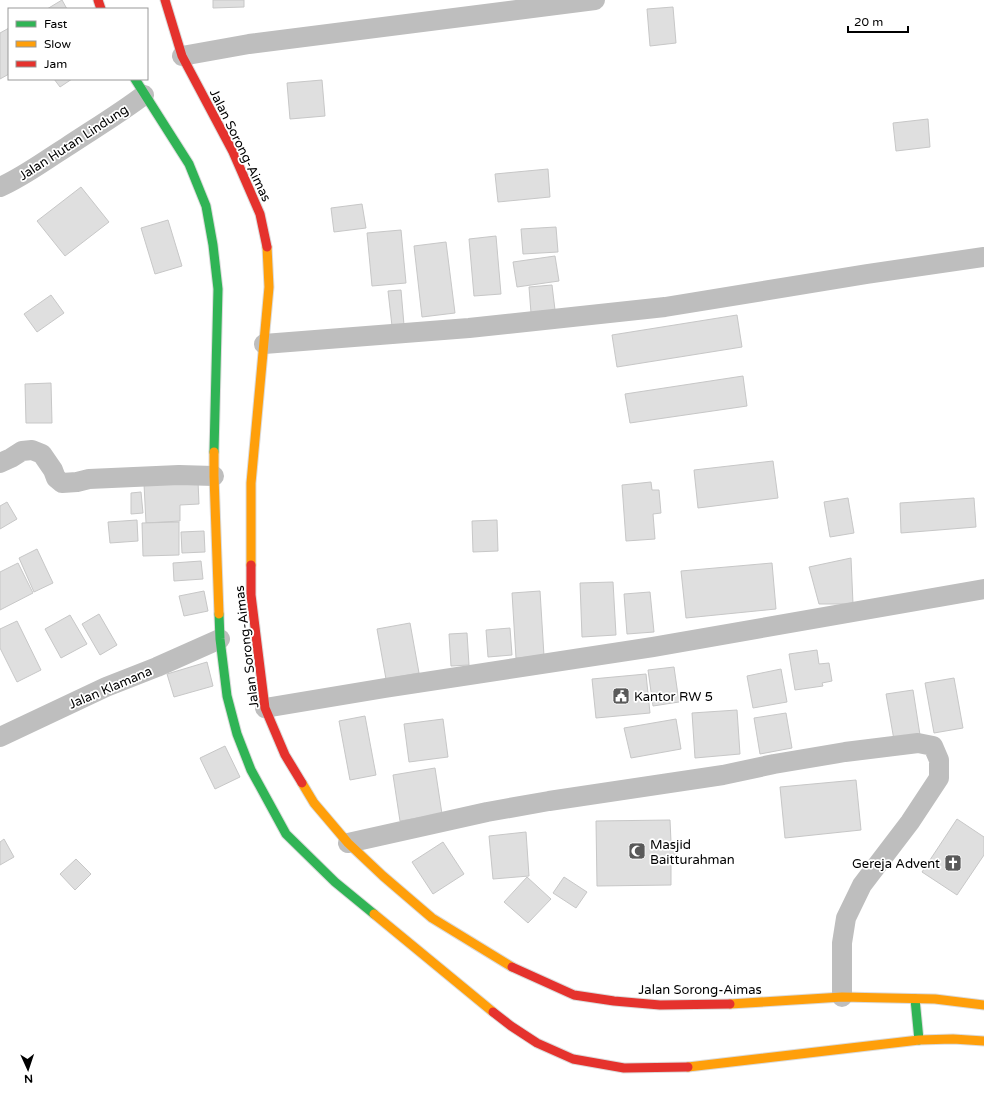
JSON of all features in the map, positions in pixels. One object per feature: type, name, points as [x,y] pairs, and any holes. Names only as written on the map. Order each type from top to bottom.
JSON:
[{"type":"highway","name":"Jalan Sorong-Aimas","points":[[165,0],[182,56],[233,152],[260,214],[268,252],[269,287],[251,483],[251,595],[265,708],[285,755],[314,803],[348,843],[383,876],[432,918],[519,971],[574,995],[660,1006],[728,1004],[842,997],[935,999],[984,1005]]},
{"type":"highway","name":"Jalan Sorong-Aimas","points":[[140,87],[189,164],[206,206],[213,245],[218,289],[214,476],[220,638],[227,696],[237,734],[251,770],[286,834],[335,882],[511,1026],[537,1043],[573,1059],[624,1068],[686,1067],[919,1040],[953,1039],[984,1042]]},
{"type":"highway","points":[[915,999],[919,1040]]},
{"type":"street","points":[[182,56],[249,44],[595,0]]},
{"type":"street","name":"Jalan Hutan Lindung","points":[[0,187],[10,183],[110,120],[140,87]]},
{"type":"street","points":[[264,344],[469,328],[665,307],[867,274],[984,257]]},
{"type":"street","points":[[0,463],[22,451],[32,450],[42,454],[53,470],[56,478],[62,483],[77,482],[89,479],[179,475],[214,476]]},
{"type":"street","points":[[265,708],[653,647],[984,589]]},
{"type":"street","name":"Jalan Klamana","points":[[0,737],[106,687],[157,667],[220,638]]},
{"type":"street","points":[[348,843],[487,812],[549,801],[723,775],[774,764],[845,752],[918,743],[933,746],[939,760],[939,778],[910,822],[862,885],[846,918],[842,943],[842,997]]},
{"type":"building","points":[[62,0],[66,8],[49,8]]},
{"type":"building","points":[[213,0],[244,0],[244,7],[213,8]]},
{"type":"building","points":[[673,7],[676,43],[650,46],[647,9]]},
{"type":"building","points":[[8,29],[8,75],[0,79],[0,33]]},
{"type":"building","points":[[55,80],[70,80],[60,87]]},
{"type":"building","points":[[322,80],[325,116],[290,119],[287,83]]},
{"type":"building","points":[[928,119],[930,147],[896,151],[893,123]]},
{"type":"building","points":[[548,169],[550,197],[498,202],[495,174]]},
{"type":"building","points":[[81,187],[109,222],[65,256],[37,221]]},
{"type":"building","points":[[362,204],[366,228],[334,232],[331,208]]},
{"type":"building","points":[[168,220],[182,266],[155,274],[141,228]]},
{"type":"building","points":[[556,227],[558,252],[523,254],[521,229]]},
{"type":"building","points":[[401,230],[406,283],[372,286],[367,233]]},
{"type":"building","points":[[496,236],[501,294],[474,296],[469,239]]},
{"type":"building","points":[[446,242],[455,313],[422,317],[414,246]]},
{"type":"building","points":[[555,256],[559,281],[517,287],[513,262]]},
{"type":"building","points":[[552,285],[555,310],[531,313],[529,287]]},
{"type":"building","points":[[401,290],[404,325],[392,326],[388,291]]},
{"type":"building","points":[[51,295],[64,313],[37,332],[24,314]]},
{"type":"building","points":[[737,315],[742,347],[617,367],[612,335]]},
{"type":"building","points":[[743,376],[747,406],[630,423],[625,394]]},
{"type":"building","points":[[51,383],[52,423],[26,423],[25,384]]},
{"type":"building","points":[[773,461],[778,498],[698,508],[694,470]]},
{"type":"building","points":[[198,481],[199,504],[180,505],[180,521],[146,523],[144,484]]},
{"type":"building","points":[[651,482],[652,490],[659,490],[661,513],[653,514],[655,539],[626,541],[622,485]]},
{"type":"building","points":[[141,492],[143,513],[131,514],[131,493]]},
{"type":"building","points":[[848,498],[854,533],[830,537],[824,502]]},
{"type":"building","points":[[974,498],[976,527],[901,533],[900,503]]},
{"type":"building","points":[[7,502],[17,519],[0,529],[0,506]]},
{"type":"building","points":[[137,520],[138,541],[110,543],[108,522]]},
{"type":"building","points":[[497,520],[498,551],[473,552],[472,521]]},
{"type":"building","points":[[179,522],[179,555],[143,556],[142,523]]},
{"type":"building","points":[[204,531],[205,552],[182,553],[181,532]]},
{"type":"building","points":[[37,549],[53,583],[34,592],[19,558]]},
{"type":"building","points":[[851,558],[853,604],[819,604],[809,567]]},
{"type":"building","points":[[201,561],[203,579],[174,581],[173,563]]},
{"type":"building","points":[[18,563],[33,593],[0,610],[0,572]]},
{"type":"building","points":[[772,563],[776,609],[686,618],[681,571]]},
{"type":"building","points":[[613,582],[616,635],[582,637],[580,583]]},
{"type":"building","points":[[204,591],[208,611],[184,616],[179,596]]},
{"type":"building","points":[[540,591],[544,656],[516,658],[512,593]]},
{"type":"building","points":[[650,592],[654,632],[627,634],[624,594]]},
{"type":"building","points":[[99,614],[117,645],[100,655],[82,624]]},
{"type":"building","points":[[70,615],[87,644],[61,658],[45,629]]},
{"type":"building","points":[[17,621],[41,670],[17,682],[0,648],[0,629]]},
{"type":"building","points":[[410,623],[419,673],[386,679],[377,629]]},
{"type":"building","points":[[510,628],[512,655],[488,657],[486,630]]},
{"type":"building","points":[[467,633],[469,665],[451,666],[449,634]]},
{"type":"building","points":[[817,650],[819,664],[829,663],[832,681],[822,683],[823,686],[795,690],[789,654]]},
{"type":"building","points":[[207,662],[213,686],[174,697],[167,674]]},
{"type":"building","points":[[674,667],[679,702],[653,706],[648,670]]},
{"type":"building","points":[[781,669],[787,702],[753,708],[747,676]]},
{"type":"building","name":"Kantor RW 5","points":[[646,674],[650,713],[596,718],[592,679]]},
{"type":"building","points":[[954,678],[963,728],[934,733],[925,683]]},
{"type":"building","points":[[913,690],[920,735],[894,740],[886,694]]},
{"type":"building","points":[[737,710],[740,754],[695,758],[692,713]]},
{"type":"building","points":[[786,713],[792,748],[760,754],[754,718]]},
{"type":"building","points":[[365,716],[376,775],[350,780],[339,721]]},
{"type":"building","points":[[443,719],[448,757],[409,762],[404,724]]},
{"type":"building","points":[[676,719],[681,749],[631,758],[624,728]]},
{"type":"building","points":[[225,746],[240,777],[215,789],[200,758]]},
{"type":"building","points":[[435,768],[442,814],[400,821],[393,775]]},
{"type":"building","points":[[856,780],[861,830],[785,838],[780,787]]},
{"type":"building","name":"Gereja Advent","points":[[957,819],[984,837],[984,855],[957,895],[922,872]]},
{"type":"building","name":"Masjid Baitturahman","points":[[670,820],[671,842],[677,842],[678,861],[671,861],[671,885],[597,886],[596,821]]},
{"type":"building","points":[[526,832],[529,876],[493,879],[489,836]]},
{"type":"building","points":[[4,839],[14,857],[0,865],[0,842]]},
{"type":"building","points":[[443,842],[464,874],[433,894],[412,862]]},
{"type":"building","points":[[76,859],[91,874],[75,890],[60,874]]},
{"type":"building","points":[[527,877],[551,899],[528,923],[504,902]]},
{"type":"building","points":[[564,877],[587,892],[576,908],[553,893]]},
{"type":"traffic: fast","points":[[136,80],[189,164],[206,206],[213,245],[218,289],[214,452]]},
{"type":"traffic: fast","points":[[219,614],[220,639],[227,696],[237,734],[251,770],[286,834],[335,882],[374,914]]},
{"type":"traffic: fast","points":[[915,999],[919,1040]]},
{"type":"traffic: slow","points":[[251,565],[251,483],[269,287],[267,247]]},
{"type":"traffic: slow","points":[[214,452],[219,614]]},
{"type":"traffic: slow","points":[[302,783],[314,803],[348,843],[383,876],[432,918],[512,967]]},
{"type":"traffic: slow","points":[[374,914],[493,1012]]},
{"type":"traffic: slow","points":[[730,1004],[842,997],[935,999],[984,1005]]},
{"type":"traffic: slow","points":[[688,1067],[919,1040],[953,1039],[984,1041]]},
{"type":"traffic: jam","points":[[98,0],[101,8]]},
{"type":"traffic: jam","points":[[165,0],[182,56],[233,152],[260,214],[267,247]]},
{"type":"traffic: jam","points":[[251,565],[251,595],[265,708],[285,755],[302,783]]},
{"type":"traffic: jam","points":[[512,967],[574,995],[614,1001],[660,1005],[730,1004]]},
{"type":"traffic: jam","points":[[493,1012],[537,1043],[573,1059],[624,1068],[688,1067]]},
{"type":"place","name":"Kantor RW 5","points":[[621,696]]},
{"type":"place","name":"Masjid Baitturahman","points":[[637,851]]},
{"type":"place","name":"Gereja Advent","points":[[953,863]]}]
